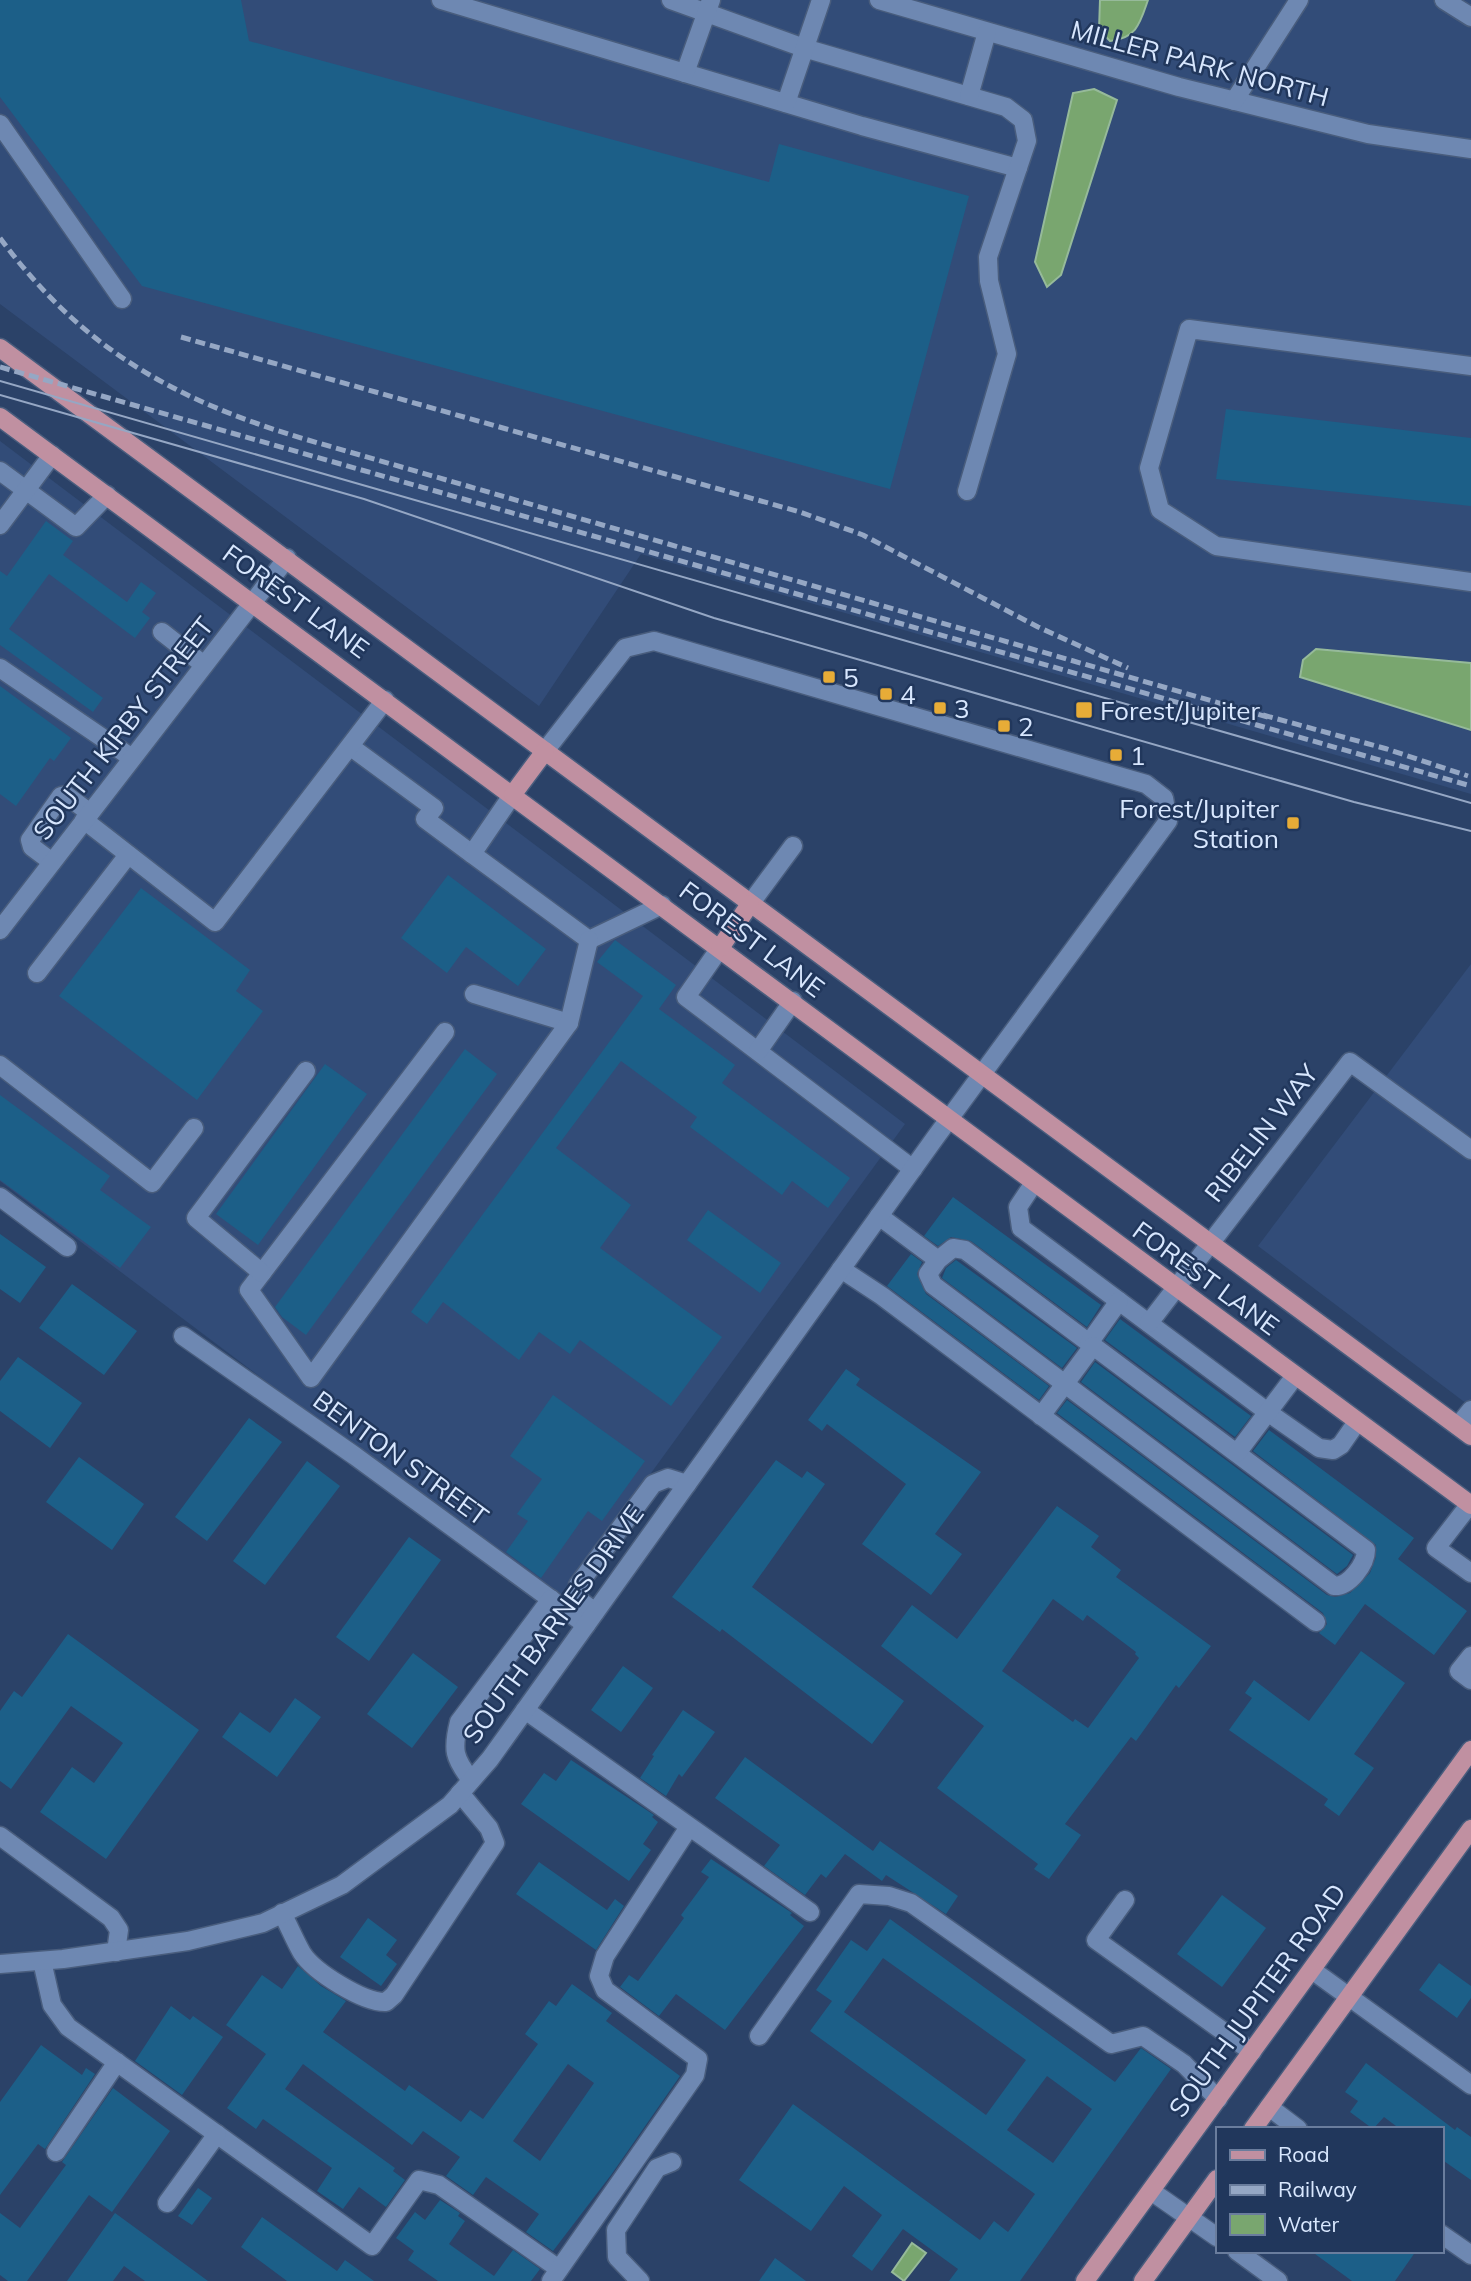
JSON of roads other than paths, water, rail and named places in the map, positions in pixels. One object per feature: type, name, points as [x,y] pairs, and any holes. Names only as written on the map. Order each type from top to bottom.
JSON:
[{"type":"main road","name":"FOREST LANE","points":[[0,348],[983,1076],[1211,1240],[1464,1431]]},
{"type":"main road","name":"FOREST LANE","points":[[0,417],[254,602],[1175,1288],[1470,1504]]},
{"type":"main road","points":[[513,794],[545,751]]},
{"type":"main road","points":[[720,948],[750,904]]},
{"type":"main road","name":"SOUTH JUPITER ROAD","points":[[1085,2281],[1471,1750]]},
{"type":"main road","points":[[1254,2127],[1348,1998],[1465,1848],[1471,1829]]},
{"type":"main road","points":[[1143,2281],[1216,2180]]},
{"type":"street","points":[[441,0],[479,5],[685,73],[1018,168]]},
{"type":"street","points":[[671,0],[709,6],[804,48],[1006,107],[1023,120],[1027,141],[988,257],[989,281],[1007,354],[967,491]]},
{"type":"street","points":[[786,103],[821,0]]},
{"type":"street","name":"MILLER PARK NORTH","points":[[878,0],[1234,101],[1368,134],[1471,149]]},
{"type":"street","points":[[1234,101],[1299,0]]},
{"type":"street","points":[[1444,0],[1471,17]]},
{"type":"street","points":[[685,73],[709,6]]},
{"type":"street","points":[[969,96],[987,32]]},
{"type":"street","points":[[0,124],[122,299]]},
{"type":"street","points":[[1471,366],[1189,329],[1149,468],[1160,510],[1216,545],[1471,582]]},
{"type":"street","points":[[0,525],[52,455]]},
{"type":"street","points":[[0,471],[76,527],[107,495]]},
{"type":"street","name":"SOUTH KIRBY STREET","points":[[0,930],[287,558]]},
{"type":"street","points":[[162,632],[204,665]]},
{"type":"street","name":"SOUTH BARNES DRIVE","points":[[0,1964],[116,1952],[188,1941],[263,1923],[342,1885],[450,1805],[525,1710],[948,1119],[983,1076],[1168,821],[1164,799],[1146,784],[654,641],[625,648],[545,751]]},
{"type":"street","points":[[0,668],[132,758]]},
{"type":"street","points":[[52,862],[32,847],[30,840],[61,796],[66,795],[128,855],[215,922],[385,700]]},
{"type":"street","points":[[351,747],[434,807],[425,819],[589,940]]},
{"type":"street","points":[[472,854],[513,794]]},
{"type":"street","points":[[750,904],[793,846]]},
{"type":"street","points":[[37,973],[128,855]]},
{"type":"street","points":[[589,940],[662,905]]},
{"type":"street","points":[[445,1032],[248,1290],[311,1378],[569,1023],[589,940]]},
{"type":"street","points":[[720,948],[686,997],[913,1169]]},
{"type":"street","points":[[474,994],[569,1023]]},
{"type":"street","points":[[758,1051],[793,1001]]},
{"type":"street","name":"RIBELIN WAY","points":[[1149,1323],[1350,1062],[1471,1150]]},
{"type":"street","points":[[0,1065],[152,1183],[194,1128]]},
{"type":"street","points":[[262,1273],[196,1218],[306,1071]]},
{"type":"street","points":[[1034,1183],[1018,1207],[1021,1228],[1269,1413],[1319,1448],[1333,1450],[1341,1445],[1357,1422]]},
{"type":"street","points":[[0,1197],[67,1247]]},
{"type":"street","points":[[879,1216],[938,1260]]},
{"type":"street","points":[[953,1248],[965,1250],[1091,1344],[1366,1550],[1366,1557],[1345,1585],[1335,1586],[1329,1582],[933,1285],[928,1274],[938,1260],[953,1248]]},
{"type":"street","points":[[841,1269],[1316,1622]]},
{"type":"street","points":[[1041,1416],[1119,1301]]},
{"type":"street","name":"BENTON STREET","points":[[183,1336],[355,1455],[551,1599],[590,1618]]},
{"type":"street","points":[[1237,1453],[1295,1376]]},
{"type":"street","points":[[1464,1431],[1471,1410]]},
{"type":"street","points":[[590,1618],[579,1600],[578,1585],[653,1483],[668,1479],[687,1484]]},
{"type":"street","points":[[1470,1504],[1436,1548],[1471,1573]]},
{"type":"street","points":[[282,1913],[303,1954],[319,1971],[369,2000],[386,2002],[402,1984],[495,1843],[456,1761],[454,1742],[459,1722],[551,1599]]},
{"type":"street","points":[[1471,1656],[1460,1671],[1471,1680]]},
{"type":"street","points":[[525,1710],[810,1912]]},
{"type":"street","points":[[42,1961],[52,2005],[68,2027],[372,2246],[419,2180],[439,2185],[555,2275],[695,2075],[698,2059],[605,1990],[599,1976],[605,1956],[689,1827]]},
{"type":"street","points":[[0,1836],[111,1918],[119,1930],[116,1952]]},
{"type":"street","points":[[759,2036],[859,1894],[889,1896],[911,1903],[1111,2044],[1143,2036],[1184,2064],[1218,2099]]},
{"type":"street","points":[[1125,1900],[1096,1940],[1252,2052]]},
{"type":"street","points":[[1312,1970],[1471,2085]]},
{"type":"street","points":[[56,2152],[117,2062]]},
{"type":"street","points":[[1269,2107],[1295,2127]]},
{"type":"street","points":[[167,2203],[216,2134]]},
{"type":"street","points":[[640,2281],[617,2257],[616,2230],[657,2168],[672,2162]]},
{"type":"street","points":[[1151,2191],[1216,2236]]},
{"type":"street","points":[[1443,2235],[1471,2255]]},
{"type":"street","points":[[1240,2253],[1278,2281]]},
{"type":"water","points":[[1100,0],[1148,0],[1140,22],[1132,33],[1110,41],[1099,30]]},
{"type":"water","points":[[1094,89],[1117,100],[1061,275],[1047,287],[1035,262],[1073,93]]},
{"type":"water","points":[[1316,649],[1471,663],[1471,730],[1300,677],[1303,660]]},
{"type":"water","points":[[912,2243],[926,2253],[904,2281],[892,2272]]},
{"type":"tram line","points":[[0,381],[1471,803]]},
{"type":"tram line","points":[[0,395],[364,499],[714,618],[1354,802],[1471,831]]},
{"type":"railway","points":[[0,238],[32,277],[99,341],[174,388],[260,425],[1271,718]]},
{"type":"railway","points":[[181,337],[800,512],[863,535],[1038,627],[1128,668]]},
{"type":"railway","points":[[0,367],[1471,786]]},
{"type":"railway","points":[[1263,715],[1387,749],[1468,776]]},
{"type":"place","name":"5","points":[[829,677]]},
{"type":"place","name":"4","points":[[886,694]]},
{"type":"place","name":"3","points":[[940,708]]},
{"type":"place","name":"Forest/Jupiter","points":[[1084,710]]},
{"type":"place","name":"2","points":[[1004,726]]},
{"type":"place","name":"1","points":[[1116,755]]},
{"type":"place","name":"Forest/Jupiter Station","points":[[1293,823]]}]
